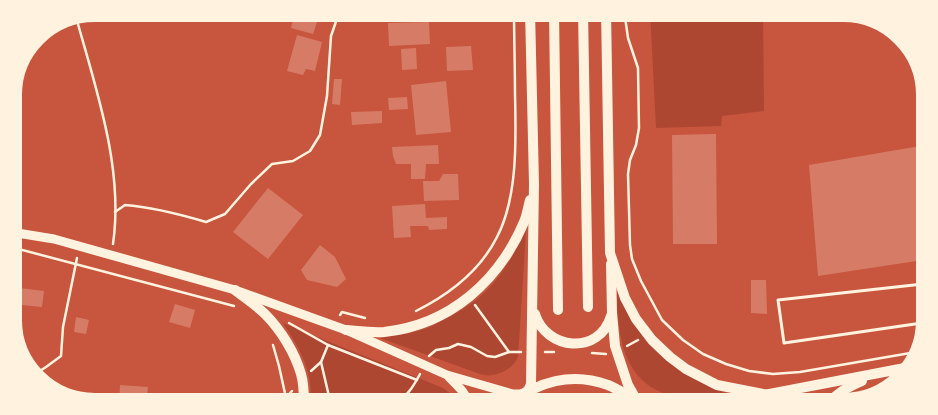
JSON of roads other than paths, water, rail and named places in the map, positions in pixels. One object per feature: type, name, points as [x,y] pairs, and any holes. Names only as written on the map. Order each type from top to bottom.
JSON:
[{"type":"main road","points":[[19,233],[54,239],[235,290],[346,330],[447,376],[513,394],[526,392],[531,386],[533,308],[534,184],[530,19]]},
{"type":"main road","points":[[554,19],[558,310]]},
{"type":"main road","points":[[583,19],[588,308]]},
{"type":"main road","points":[[606,19],[612,313],[615,346],[628,385],[635,396]]},
{"type":"main road","points":[[346,330],[382,332],[403,329],[435,318],[470,297],[494,273],[506,255],[525,220],[534,184]]},
{"type":"main road","points":[[610,253],[625,298],[636,319],[652,340],[670,358],[686,369],[717,384],[768,395]]},
{"type":"main road","points":[[235,290],[266,314],[278,329],[295,357],[302,375],[304,396]]},
{"type":"main road","points":[[533,308],[543,329],[556,339],[567,343],[582,343],[594,339],[605,329],[612,313]]},
{"type":"main road","points":[[762,396],[903,368]]},
{"type":"main road","points":[[836,396],[850,386],[884,372]]},
{"type":"main road","points":[[447,376],[460,387],[466,396]]},
{"type":"main road","points":[[521,396],[533,388],[571,379],[595,381],[628,396]]},
{"type":"lane","points":[[919,284],[778,300],[784,343],[919,323]]}]
